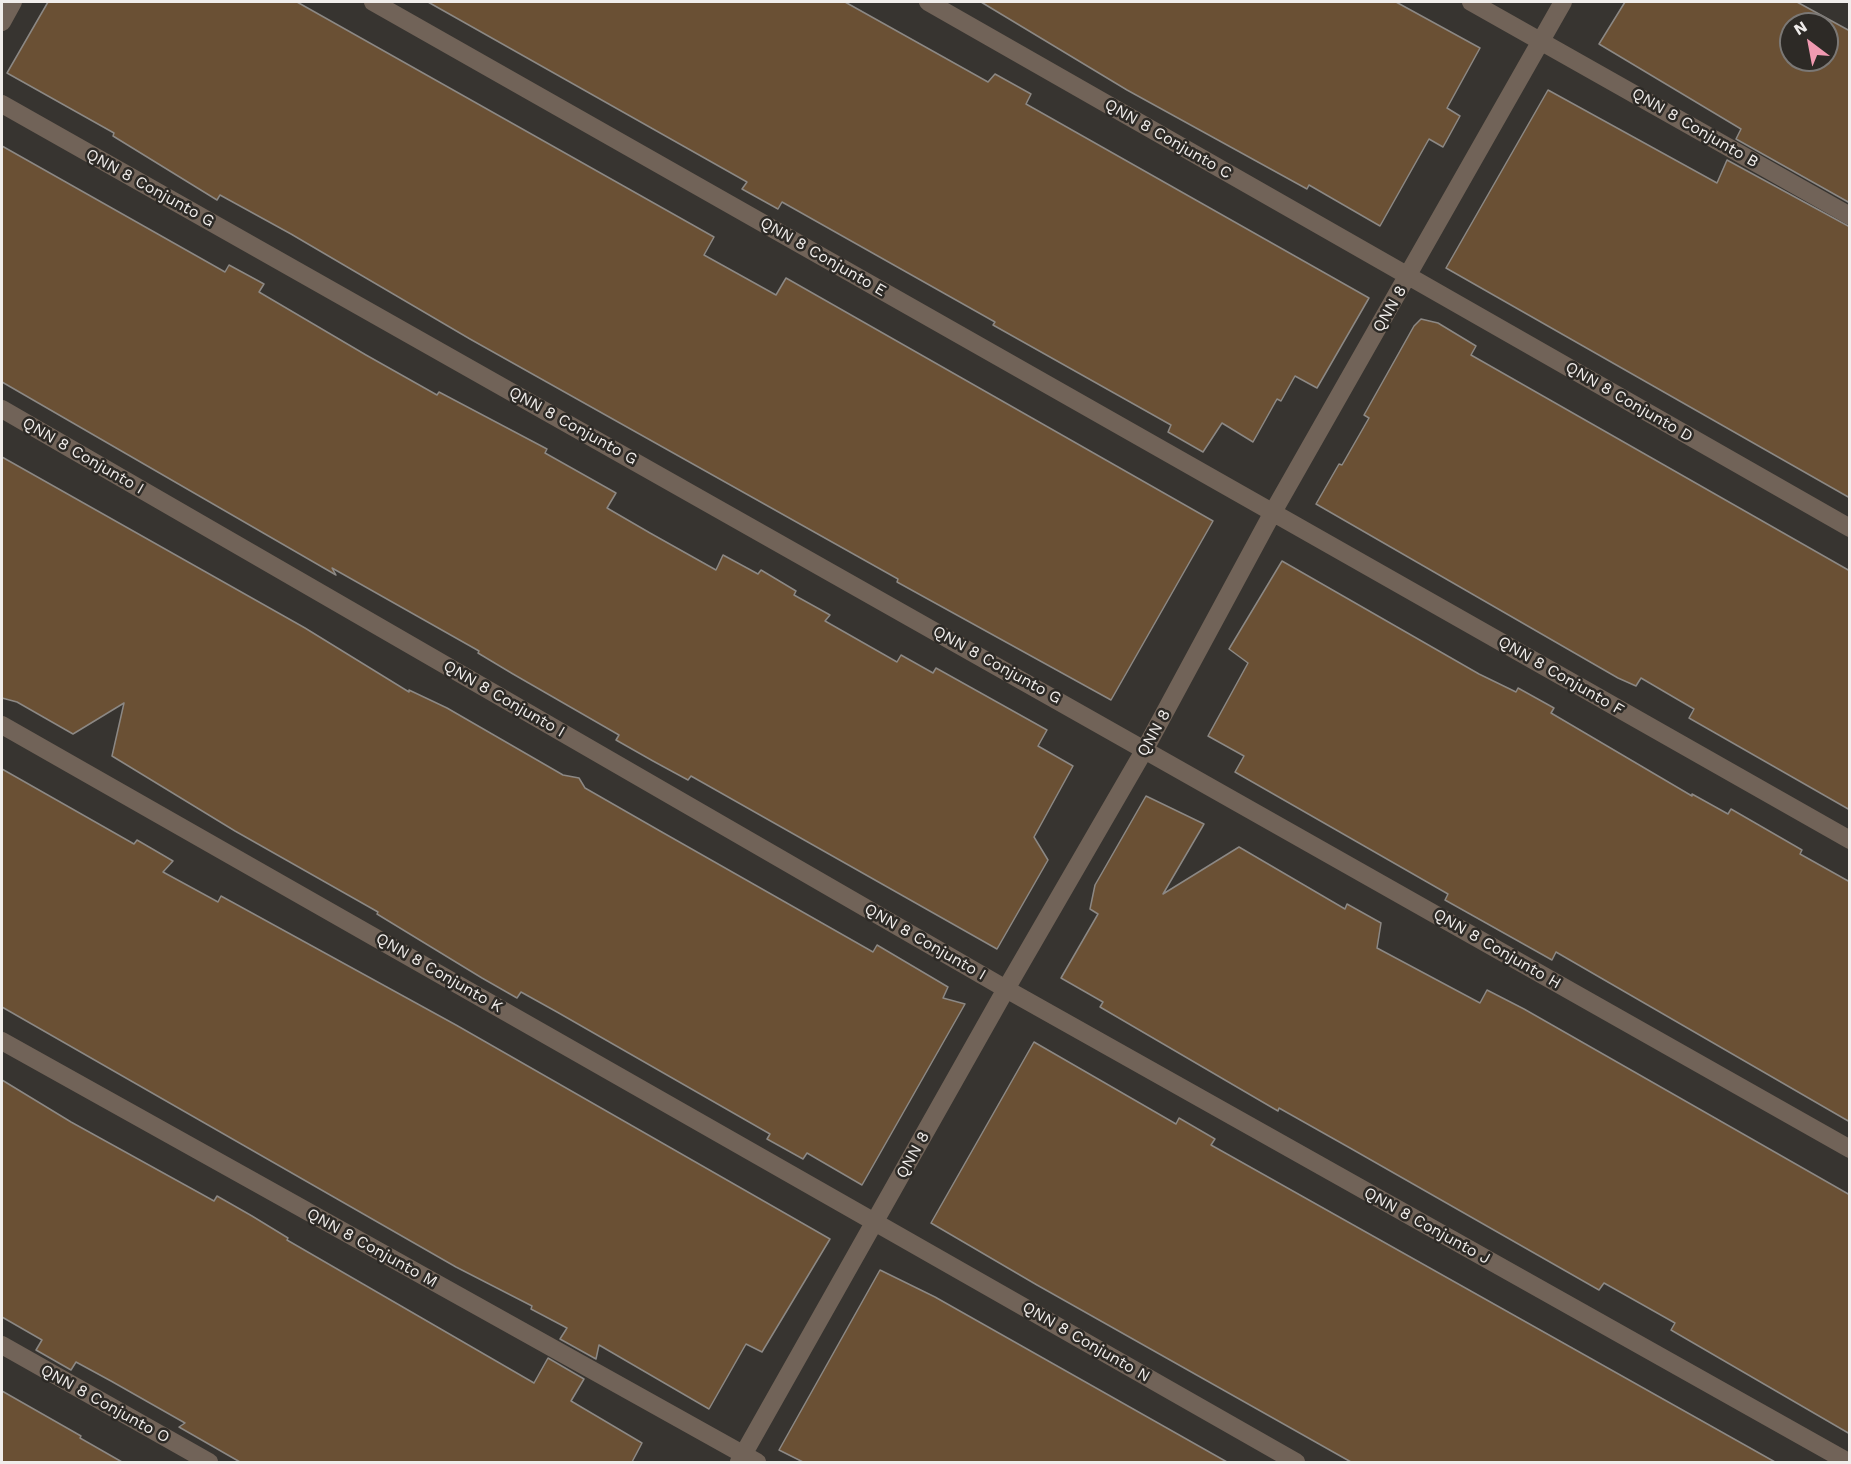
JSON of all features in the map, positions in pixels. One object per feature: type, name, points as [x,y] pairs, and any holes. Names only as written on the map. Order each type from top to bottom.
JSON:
[{"type":"street","points":[[2,22],[13,2]]},
{"type":"street","name":"QNN 8 Conjunto E","points":[[373,2],[1273,512]]},
{"type":"street","name":"QNN 8 Conjunto C","points":[[928,2],[1408,276]]},
{"type":"street","name":"QNN 8 Conjunto B","points":[[1471,2],[1850,216]]},
{"type":"street","name":"QNN 8","points":[[746,1460],[1006,988],[1145,749],[1273,512],[1563,2]]},
{"type":"street","name":"QNN 8 Conjunto G","points":[[2,104],[1145,749]]},
{"type":"street","name":"QNN 8 Conjunto D","points":[[1408,276],[1850,528]]},
{"type":"street","name":"QNN 8 Conjunto I","points":[[2,409],[1006,988]]},
{"type":"street","name":"QNN 8 Conjunto F","points":[[1273,512],[1850,840]]},
{"type":"street","name":"QNN 8 Conjunto K","points":[[2,725],[876,1222]]},
{"type":"street","name":"QNN 8 Conjunto H","points":[[1145,749],[1850,1149]]},
{"type":"street","name":"QNN 8 Conjunto J","points":[[1006,988],[1848,1462]]},
{"type":"street","name":"QNN 8 Conjunto M","points":[[2,1041],[746,1460]]},
{"type":"street","name":"QNN 8 Conjunto N","points":[[876,1222],[1296,1462]]},
{"type":"street","name":"QNN 8 Conjunto O","points":[[2,1345],[209,1462]]},
{"type":"building","points":[[48,2],[297,2],[714,237],[704,255],[776,295],[786,278],[1213,521],[1111,700],[897,582],[898,579],[470,339],[291,234],[220,195],[217,200],[113,136],[114,133],[7,73]]},
{"type":"building","points":[[428,2],[845,2],[988,82],[995,74],[1031,94],[1026,104],[1369,298],[1317,388],[1295,376],[1281,401],[1277,399],[1253,442],[1222,423],[1203,452],[1168,432],[1171,425],[993,325],[995,322],[782,202],[778,209],[742,189],[747,182]]},
{"type":"building","points":[[981,2],[1396,2],[1480,48],[1447,108],[1460,116],[1443,147],[1429,139],[1380,226],[1309,185],[1307,189],[1127,90]]},
{"type":"building","points":[[1625,2],[1797,2],[1815,12],[1779,12],[1779,72],[1839,72],[1839,25],[1850,31],[1850,203],[1736,139],[1741,129],[1599,44]]},
{"type":"building","points":[[1548,90],[1717,183],[1727,160],[1850,227],[1850,498],[1446,268]]},
{"type":"building","points":[[2,146],[225,272],[229,265],[264,284],[259,292],[366,355],[437,395],[439,392],[547,449],[545,453],[616,493],[607,508],[716,570],[723,555],[758,574],[761,570],[796,591],[794,595],[830,615],[825,621],[897,662],[901,655],[933,673],[936,668],[1047,730],[1038,746],[1073,766],[1034,837],[1048,860],[997,949],[691,776],[688,780],[616,740],[619,735],[478,653],[479,651],[332,568],[336,575],[2,382]]},
{"type":"building","points":[[1421,319],[1438,323],[1476,346],[1471,355],[1850,571],[1850,810],[1689,718],[1694,709],[1641,678],[1636,686],[1618,678],[1316,504],[1369,418],[1364,415],[1414,326]]},
{"type":"building","points":[[2,457],[305,628],[409,692],[409,690],[447,708],[563,775],[579,778],[585,788],[873,952],[877,945],[948,987],[943,998],[965,1004],[862,1185],[807,1153],[803,1159],[767,1139],[770,1134],[521,992],[517,998],[482,978],[377,914],[378,912],[235,831],[112,756],[124,703],[73,734],[17,702],[2,698]]},
{"type":"building","points":[[1282,561],[1479,674],[1516,692],[1518,688],[1554,708],[1551,713],[1692,796],[1692,794],[1728,814],[1731,809],[1802,850],[1800,854],[1850,882],[1850,1122],[1556,952],[1552,960],[1445,900],[1448,894],[1235,772],[1244,756],[1208,736],[1248,663],[1229,649]]},
{"type":"building","points":[[2,769],[134,844],[137,840],[173,861],[163,872],[218,902],[221,896],[456,1025],[830,1239],[762,1352],[746,1344],[709,1409],[599,1345],[596,1359],[560,1339],[567,1328],[531,1309],[532,1306],[456,1267],[2,1007]]},
{"type":"building","points":[[1146,796],[1204,824],[1163,894],[1239,847],[1345,909],[1347,904],[1381,923],[1377,948],[1480,1003],[1487,990],[1524,1009],[1850,1195],[1850,1434],[1671,1330],[1675,1323],[1604,1283],[1599,1290],[1279,1108],[1278,1111],[1100,1007],[1103,1002],[1061,978],[1098,914],[1090,909],[1095,885]]},
{"type":"building","points":[[1034,1042],[1176,1124],[1179,1118],[1215,1139],[1211,1145],[1775,1462],[1351,1462],[1037,1285],[931,1223]]},
{"type":"building","points":[[2,1080],[71,1122],[214,1201],[217,1196],[288,1238],[287,1240],[534,1383],[548,1358],[584,1379],[571,1401],[642,1443],[632,1462],[240,1462],[179,1427],[185,1423],[111,1381],[76,1362],[71,1370],[36,1350],[42,1340],[2,1317]]},
{"type":"building","points":[[880,1270],[935,1297],[1227,1462],[803,1462],[779,1450]]},
{"type":"building","points":[[2,1391],[81,1436],[80,1438],[122,1462],[2,1462]]}]
